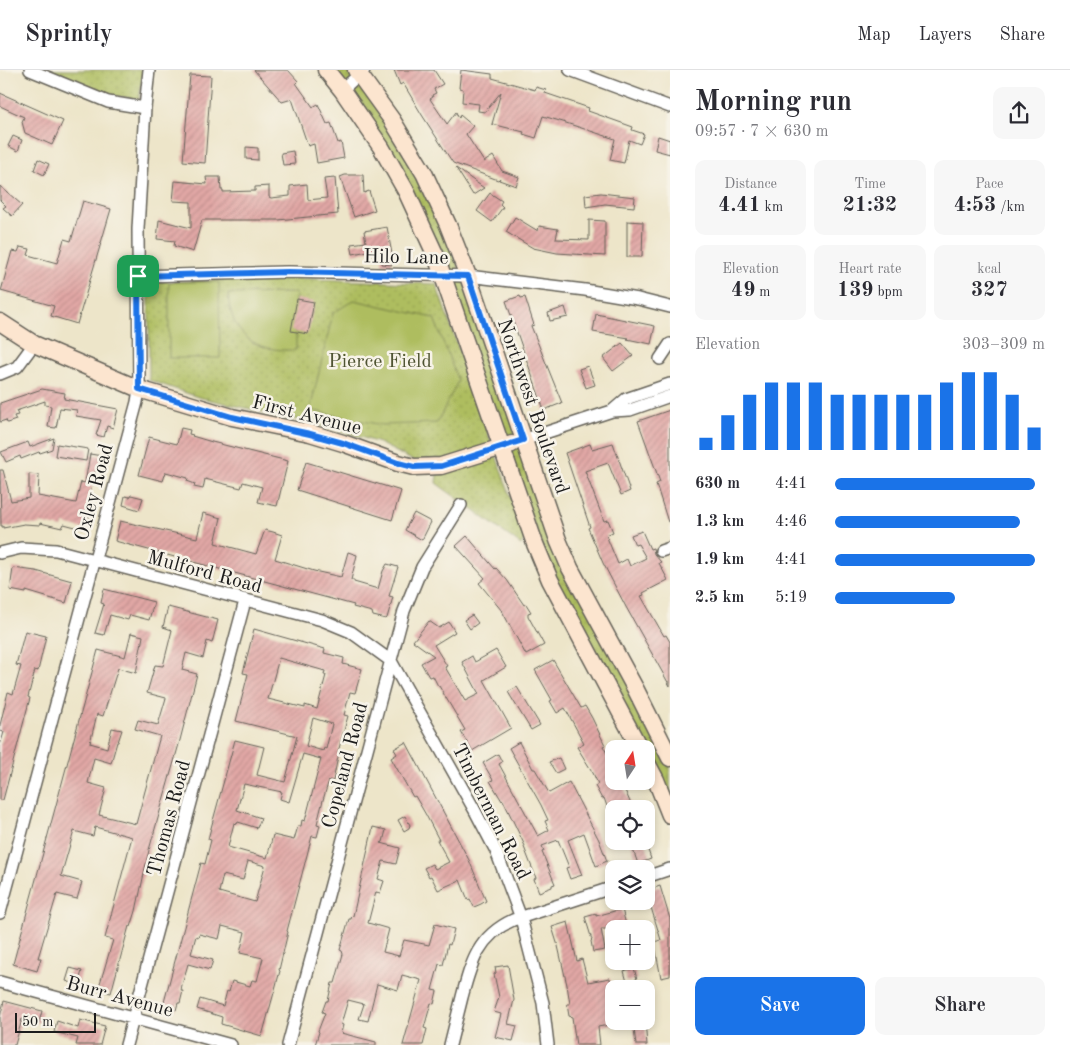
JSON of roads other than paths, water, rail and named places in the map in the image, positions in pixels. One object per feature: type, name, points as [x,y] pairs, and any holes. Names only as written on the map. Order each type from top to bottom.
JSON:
[{"type":"main road","points":[[326,70],[381,147],[406,191],[436,256],[535,544],[550,580],[635,740]]},
{"type":"main road","name":"Northwest Boulevard","points":[[360,72],[424,173],[448,225],[468,276],[558,540],[570,568],[636,690],[670,758]]},
{"type":"main road","name":"First Avenue","points":[[0,322],[34,344],[139,389],[232,417],[343,443],[414,467],[442,466],[523,440]]},
{"type":"main road","points":[[655,778],[670,815]]},
{"type":"street","points":[[30,70],[108,102],[145,108]]},
{"type":"street","name":"Oxley Road","points":[[0,913],[139,389],[139,194],[149,70]]},
{"type":"street","points":[[570,70],[670,107]]},
{"type":"street","points":[[342,90],[360,72]]},
{"type":"street","name":"Hilo Lane","points":[[138,276],[288,272],[468,276],[585,290],[638,299],[670,307]]},
{"type":"street","points":[[0,374],[17,367],[34,344]]},
{"type":"street","points":[[660,359],[670,344]]},
{"type":"street","name":"First Avenue","points":[[612,411],[626,399],[670,384]]},
{"type":"street","name":"First Avenue","points":[[523,440],[612,411],[630,410],[670,396]]},
{"type":"street","name":"Copeland Road","points":[[288,1045],[404,611],[422,567],[460,505]]},
{"type":"street","name":"Mulford Road","points":[[0,553],[21,548],[56,550],[338,626],[364,640],[391,661]]},
{"type":"street","name":"Thomas Road","points":[[126,1045],[245,601]]},
{"type":"street","name":"Timberman Road","points":[[391,661],[479,817],[496,851],[521,918],[543,1003],[548,1045]]},
{"type":"street","points":[[655,874],[670,869]]},
{"type":"street","points":[[450,1045],[470,966],[487,938],[511,920],[605,890]]},
{"type":"street","name":"Burr Avenue","points":[[0,982],[231,1045]]},
{"type":"park label","name":"Pierce Field","points":[[380,360]]}]
